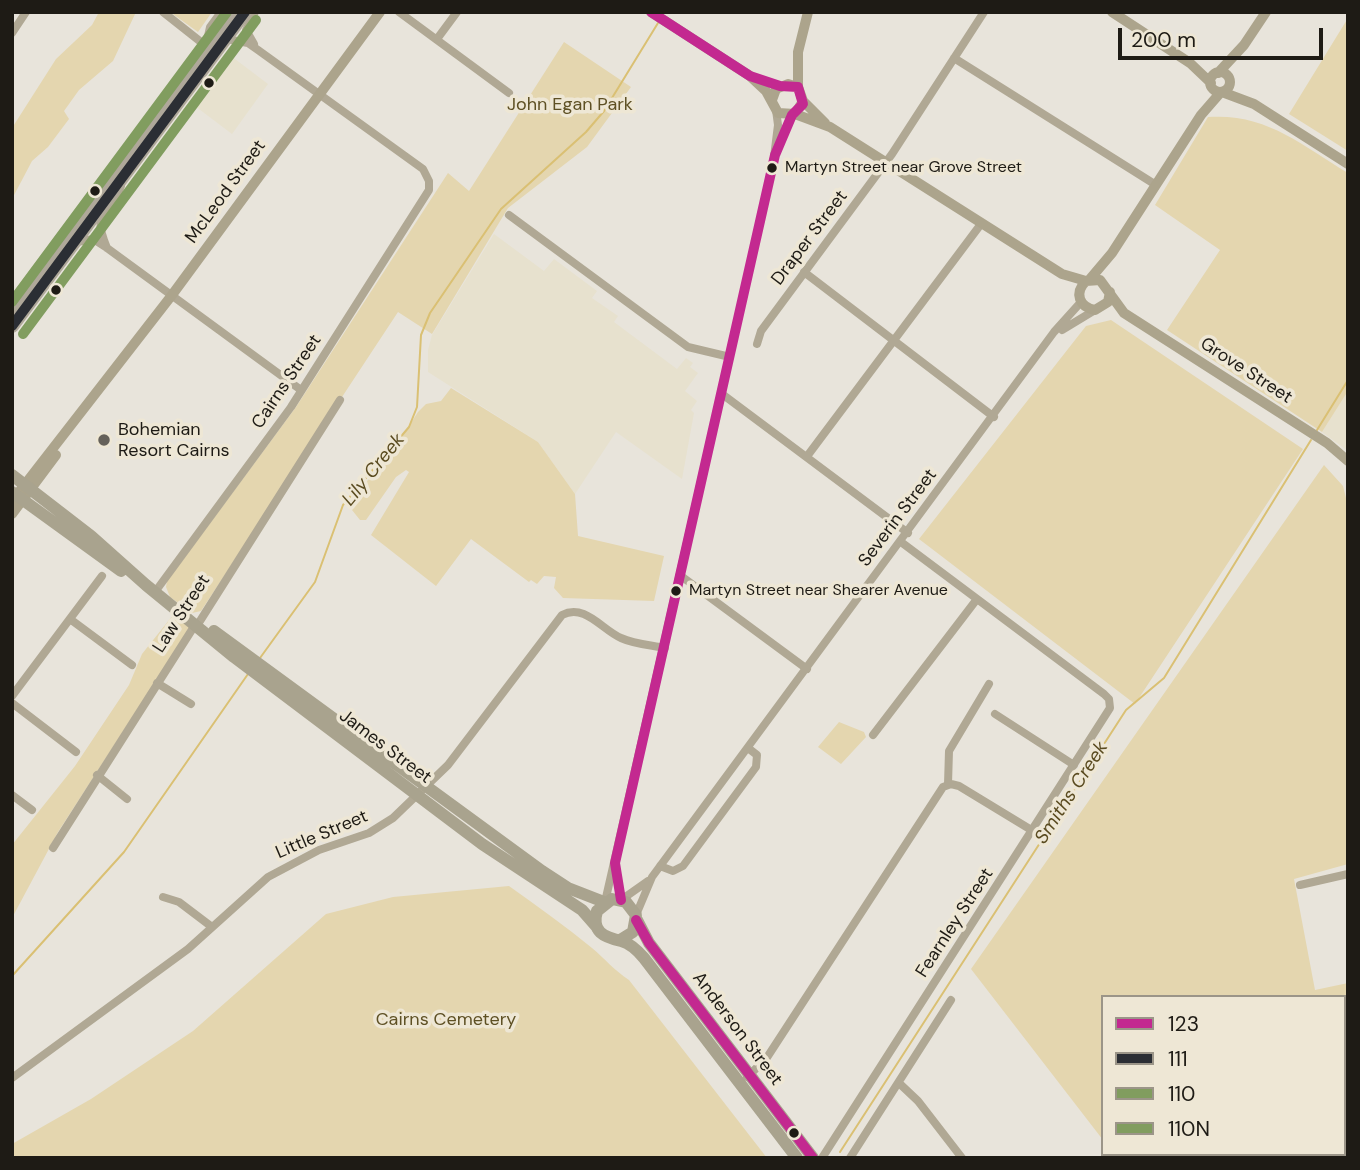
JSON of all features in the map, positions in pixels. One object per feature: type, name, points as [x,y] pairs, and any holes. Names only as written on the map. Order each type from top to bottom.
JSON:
[{"type":"highway","points":[[12,306],[231,12]]},
{"type":"highway","points":[[13,324],[245,12]]},
{"type":"main road","name":"James Street","points":[[12,475],[98,542],[150,589]]},
{"type":"main road","name":"James Street","points":[[16,497],[198,623],[424,790],[554,879],[604,902]]},
{"type":"main road","name":"James Street","points":[[424,790],[482,844],[582,909],[596,926]]},
{"type":"main road","points":[[621,900],[631,905],[636,917],[631,934],[620,940],[604,937],[596,926],[597,911],[604,902],[621,900]]},
{"type":"main road","name":"Anderson Street","points":[[636,917],[645,938],[745,1079],[797,1158]]},
{"type":"main road","name":"Anderson Street","points":[[620,940],[644,958],[813,1158]]},
{"type":"street","points":[[12,33],[26,12]]},
{"type":"street","points":[[163,12],[206,46],[210,27],[221,12]]},
{"type":"street","points":[[255,12],[246,30],[258,50]]},
{"type":"street","name":"McLeod Street","points":[[12,514],[16,497],[28,486],[172,295],[380,12]]},
{"type":"street","points":[[399,12],[509,93]]},
{"type":"street","points":[[437,40],[457,12]]},
{"type":"street","points":[[808,12],[799,52],[797,87],[803,101],[830,127],[1062,274],[1100,280],[1109,290]]},
{"type":"street","name":"Draper Street","points":[[757,344],[761,331],[886,163],[984,12]]},
{"type":"street","points":[[1080,299],[1079,289],[1112,253],[1266,12]]},
{"type":"street","points":[[1114,13],[1348,164]]},
{"type":"street","points":[[658,16],[750,76],[797,87]]},
{"type":"street","points":[[226,39],[248,43],[319,94]]},
{"type":"street","points":[[604,902],[681,576],[775,155],[779,125],[774,105],[781,85],[799,52]]},
{"type":"street","points":[[954,58],[1156,185]]},
{"type":"street","points":[[750,76],[774,105],[830,127]]},
{"type":"street","name":"Cairns Street","points":[[150,589],[301,390],[427,195],[429,181],[422,169],[319,94]]},
{"type":"street","points":[[775,155],[793,114],[803,101]]},
{"type":"street","points":[[107,248],[100,231],[99,219],[118,195],[127,172]]},
{"type":"street","points":[[509,215],[688,347],[730,357]]},
{"type":"street","points":[[808,455],[981,224]]},
{"type":"street","points":[[73,243],[88,238],[107,248],[301,390]]},
{"type":"street","points":[[1062,274],[1080,299],[1097,310],[1108,302],[1112,253]]},
{"type":"street","points":[[804,272],[994,417]]},
{"type":"street","name":"Grove Street","points":[[1109,290],[1124,313],[1326,443],[1347,461]]},
{"type":"street","name":"Severin Street","points":[[636,917],[652,877],[1080,299]]},
{"type":"street","name":"Grove Street","points":[[1097,310],[1124,313]]},
{"type":"street","name":"Severin Street","points":[[1049,342],[1068,325],[1097,310]]},
{"type":"street","points":[[722,394],[808,455],[908,533]]},
{"type":"street","name":"Law Street","points":[[53,848],[97,775],[198,623],[340,400]]},
{"type":"street","points":[[873,735],[977,599],[901,542]]},
{"type":"street","points":[[12,696],[102,576]]},
{"type":"street","points":[[681,576],[807,669]]},
{"type":"street","name":"Fearnley Street","points":[[822,1158],[1109,713],[1111,704],[1104,694],[977,599]]},
{"type":"street","name":"Little Street","points":[[12,1078],[212,928],[272,874],[326,847],[377,829],[424,790],[448,765],[561,616],[574,611],[584,613],[624,639],[664,648]]},
{"type":"street","points":[[70,619],[132,665]]},
{"type":"street","points":[[157,683],[191,704]]},
{"type":"street","points":[[951,784],[949,751],[989,684]]},
{"type":"street","points":[[12,703],[76,752]]},
{"type":"street","points":[[995,714],[1074,765]]},
{"type":"street","points":[[660,866],[673,871],[683,866],[757,767],[757,755],[748,748]]},
{"type":"street","points":[[97,775],[127,799]]},
{"type":"street","points":[[951,784],[1033,831]]},
{"type":"street","points":[[745,1079],[766,1059],[941,789],[951,784]]},
{"type":"street","points":[[12,795],[32,810]]},
{"type":"street","points":[[615,863],[621,900]]},
{"type":"street","points":[[1300,885],[1348,874]]},
{"type":"street","name":"Severin Street","points":[[621,900],[652,877]]},
{"type":"street","points":[[163,897],[179,902],[212,928]]},
{"type":"street","points":[[850,1158],[900,1084],[951,1000]]},
{"type":"street","points":[[900,1084],[918,1101],[962,1158]]},
{"type":"shaded area","points":[[231,56],[268,84],[232,134],[195,106]]},
{"type":"shaded area","points":[[494,234],[544,271],[554,259],[597,291],[592,298],[618,316],[614,322],[677,369],[686,358],[693,363],[690,367],[698,373],[685,391],[697,401],[691,410],[694,413],[682,479],[616,432],[575,494],[538,442],[428,372],[428,350],[432,335]]},
{"type":"shaded area","points":[[1348,391],[1348,451],[1322,432]]},
{"type":"green space","points":[[99,12],[136,12],[113,61],[79,90],[64,111],[69,119],[48,147],[32,161],[12,199],[12,128],[56,59],[92,25]]},
{"type":"green space","points":[[170,12],[212,12],[198,32]]},
{"type":"green space","points":[[1348,18],[1348,151],[1289,114]]},
{"type":"green space","name":"John Egan Park","points":[[564,42],[631,87],[587,147],[508,208],[432,334],[398,312],[201,611],[192,613],[170,597],[167,581],[296,407],[448,173],[469,191]]},
{"type":"green space","points":[[1208,117],[1229,117],[1265,125],[1298,141],[1348,173],[1348,391],[1322,432],[1167,330],[1220,250],[1155,205]]},
{"type":"green space","points":[[1111,320],[1303,449],[1135,704],[919,539],[1086,326]]},
{"type":"green space","points":[[451,388],[538,442],[575,494],[578,536],[664,556],[654,601],[563,598],[554,588],[556,577],[544,576],[537,584],[531,580],[529,582],[471,539],[436,586],[371,535],[409,472],[406,470],[396,477],[366,520],[360,520],[352,510],[352,500],[399,441],[418,412],[426,404],[441,401]]},
{"type":"green space","points":[[1324,465],[1343,486],[1348,506],[1348,864],[1294,879],[1315,990],[1348,983],[1348,1152],[1346,995],[1101,995],[1101,1137],[971,969]]},
{"type":"green space","points":[[173,615],[190,628],[58,832],[12,918],[12,845],[75,766],[129,685],[142,654]]},
{"type":"green space","points":[[839,722],[864,732],[866,737],[841,764],[818,747]]},
{"type":"green space","name":"Cairns Cemetery","points":[[509,886],[582,940],[629,980],[767,1158],[12,1158],[12,1144],[91,1099],[193,1031],[326,914],[393,897]]},
{"type":"green space","points":[[1114,1156],[1345,1158],[1116,1158]]},
{"type":"waterway","name":"Lily Creek","points":[[260,658],[315,582],[343,505],[409,427],[417,407],[421,335],[430,313],[501,209],[586,132],[604,111],[658,23]]},
{"type":"waterway","name":"Smiths Creek","points":[[1317,430],[1348,380]]},
{"type":"waterway","name":"Smiths Creek","points":[[840,1152],[1126,710],[1164,678],[1311,440]]},
{"type":"waterway","name":"Lily Creek","points":[[12,976],[124,852],[248,674]]},
{"type":"transit line","name":"110N","points":[[12,302],[227,12]]},
{"type":"transit line","name":"111","points":[[12,326],[245,12]]},
{"type":"transit line","name":"123","points":[[621,900],[615,863],[775,155],[792,115],[803,104],[798,87],[780,86],[750,76],[651,12]]},
{"type":"transit line","name":"110","points":[[23,334],[256,20]]},
{"type":"transit line","name":"123","points":[[636,920],[649,943],[813,1158]]},
{"type":"place","name":"Martyn Street near Grove Street","points":[[772,168]]},
{"type":"place","name":"Bohemian Resort Cairns","points":[[104,440]]},
{"type":"place","name":"Martyn Street near Shearer Avenue","points":[[676,591]]}]
